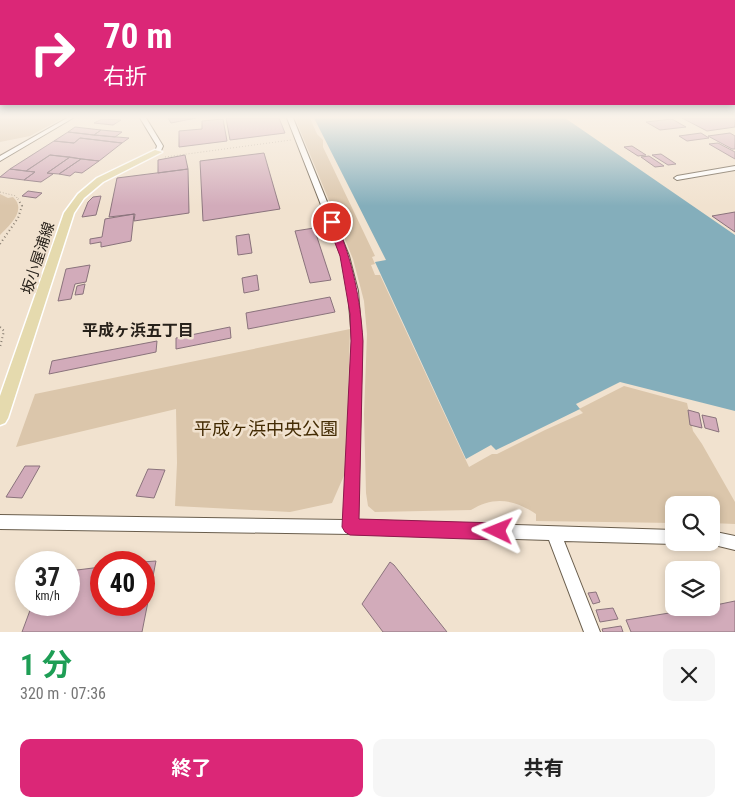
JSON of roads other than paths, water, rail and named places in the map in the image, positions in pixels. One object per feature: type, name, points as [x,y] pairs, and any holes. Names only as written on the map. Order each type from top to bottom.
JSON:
[{"type":"main road","name":"坂小屋浦線","points":[[0,418],[69,214],[81,196],[100,180],[159,155]]},
{"type":"street","points":[[0,159],[20,147]]},
{"type":"street","points":[[159,155],[160,147]]},
{"type":"street","points":[[301,147],[345,256],[353,290],[357,341],[350,527]]},
{"type":"street","points":[[677,178],[735,168]]},
{"type":"street","points":[[0,522],[350,527],[665,537]]},
{"type":"street","points":[[553,533],[592,632]]},
{"type":"street","points":[[720,540],[735,543]]},
{"type":"water","points":[[329,147],[608,147],[735,235],[735,411],[620,382],[576,404],[580,409],[496,450],[491,445],[466,459],[375,262],[386,260]]},
{"type":"district","name":"平成ヶ浜五丁目","points":[[138,330]]},
{"type":"park label","name":"平成ヶ浜中央公園","points":[[266,429]]}]
